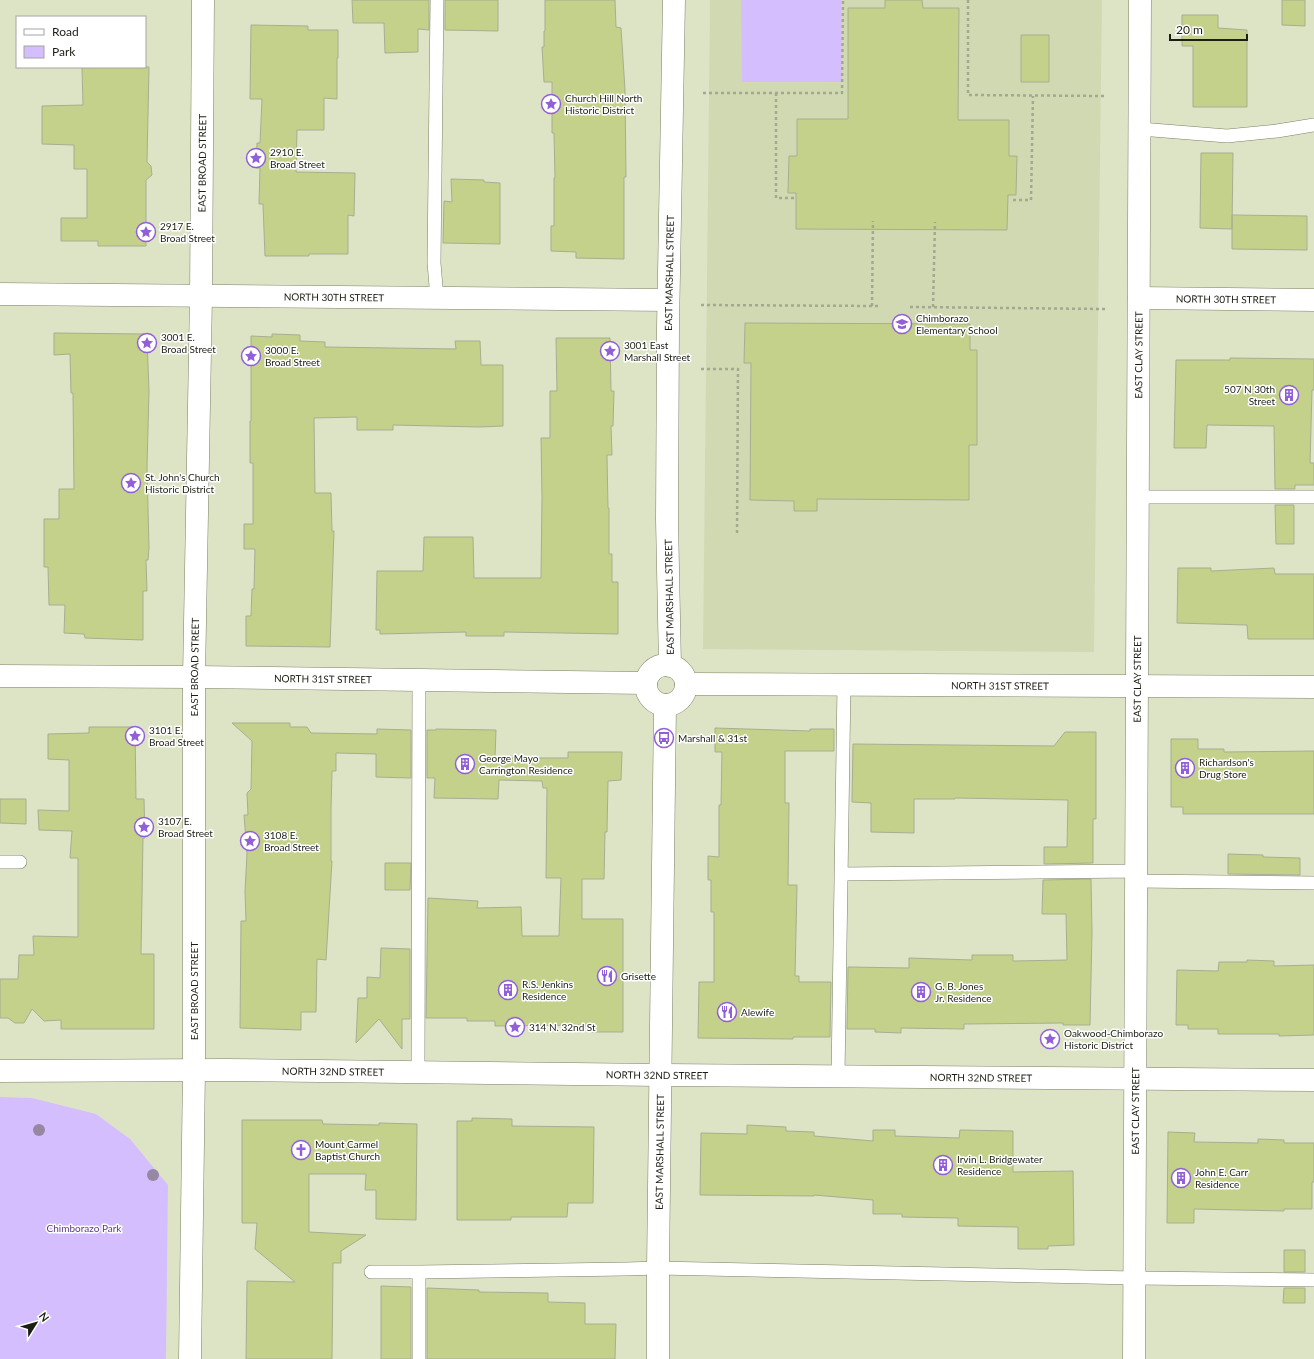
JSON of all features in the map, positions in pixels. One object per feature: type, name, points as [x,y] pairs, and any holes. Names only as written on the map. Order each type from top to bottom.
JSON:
[{"type":"street","name":"EAST BROAD STREET","points":[[190,1359],[194,1070],[194,677],[201,296],[203,0]]},
{"type":"street","name":"EAST MARSHALL STREET","points":[[670,666],[668,520],[668,300],[674,0]]},
{"type":"street","name":"EAST CLAY STREET","points":[[1134,1359],[1140,0]]},
{"type":"street","name":"NORTH 30TH STREET","points":[[0,294],[668,300]]},
{"type":"street","name":"NORTH 30TH STREET","points":[[1139,298],[1314,300]]},
{"type":"street","points":[[663,665],[670,666],[681,672],[686,684],[682,696],[678,701],[672,704],[659,704],[649,695],[646,683],[652,671],[657,667],[663,665]]},
{"type":"street","name":"NORTH 31ST STREET","points":[[0,676],[646,683]]},
{"type":"street","name":"NORTH 31ST STREET","points":[[686,684],[1314,687]]},
{"type":"street","name":"EAST MARSHALL STREET","points":[[658,1359],[665,705]]},
{"type":"street","name":"NORTH 32ND STREET","points":[[0,1071],[194,1070],[1314,1080]]},
{"type":"lane","points":[[437,0],[434,263],[437,298]]},
{"type":"lane","points":[[1140,129],[1227,136],[1277,131],[1314,125]]},
{"type":"lane","points":[[1138,497],[1314,497]]},
{"type":"lane","points":[[418,1072],[419,680]]},
{"type":"lane","points":[[838,1076],[844,684]]},
{"type":"lane","points":[[0,862],[20,862]]},
{"type":"lane","points":[[841,874],[1135,876],[1314,883]]},
{"type":"lane","points":[[371,1272],[658,1268],[1134,1278],[1314,1280]]},
{"type":"lane","points":[[419,1272],[419,1359]]},
{"type":"path","points":[[702,92],[842,93],[843,0]]},
{"type":"path","points":[[968,0],[968,95],[1106,96]]},
{"type":"path","points":[[776,93],[776,198],[796,198]]},
{"type":"path","points":[[1013,200],[1031,200],[1032,96]]},
{"type":"path","points":[[872,306],[873,221]]},
{"type":"path","points":[[933,307],[935,222]]},
{"type":"path","points":[[701,305],[878,306]]},
{"type":"path","points":[[910,307],[1105,309]]},
{"type":"path","points":[[701,369],[738,369],[737,534]]},
{"type":"shaded area","name":"Chimborazo Elementary School","points":[[710,0],[1102,0],[1094,652],[703,649]]},
{"type":"green space","points":[[741,0],[841,0],[842,82],[742,82]]},
{"type":"green space","name":"Chimborazo Park","points":[[0,1097],[32,1098],[96,1114],[130,1139],[168,1185],[166,1359],[0,1359]]},
{"type":"building","points":[[352,0],[429,0],[429,30],[418,29],[418,52],[385,53],[384,23],[353,23]]},
{"type":"building","points":[[445,0],[498,0],[498,31],[445,30]]},
{"type":"building","points":[[545,0],[615,0],[616,27],[621,28],[625,90],[626,177],[624,177],[624,259],[576,258],[576,252],[551,251],[551,226],[554,226],[554,133],[552,133],[552,82],[544,82],[542,47],[544,47]]},
{"type":"building","points":[[885,0],[922,0],[923,8],[959,8],[958,120],[1009,120],[1009,156],[1017,156],[1016,195],[1008,195],[1007,230],[796,229],[796,193],[788,193],[789,156],[797,156],[797,119],[848,119],[848,8],[885,8]]},
{"type":"building","points":[[1282,0],[1305,0],[1305,26],[1282,25]]},
{"type":"building","points":[[1182,15],[1218,15],[1218,28],[1247,30],[1247,107],[1193,107],[1193,46],[1182,46]]},
{"type":"building","points":[[251,25],[308,26],[308,30],[338,30],[337,99],[324,98],[324,130],[297,130],[296,172],[355,173],[354,216],[348,215],[348,254],[265,256],[263,204],[259,204],[260,168],[256,168],[257,143],[260,143],[262,99],[250,99]]},
{"type":"building","points":[[1021,35],[1049,35],[1049,82],[1021,82]]},
{"type":"building","points":[[149,67],[147,162],[151,166],[152,175],[146,180],[146,246],[98,246],[98,241],[61,241],[61,218],[87,218],[87,169],[74,169],[74,145],[42,144],[42,106],[83,105],[82,68]]},
{"type":"building","points":[[1201,153],[1233,153],[1232,229],[1200,228]]},
{"type":"building","points":[[451,179],[484,180],[484,182],[500,183],[500,244],[443,243],[444,201],[452,202]]},
{"type":"building","points":[[1232,215],[1307,216],[1307,250],[1232,249]]},
{"type":"building","points":[[745,323],[970,324],[970,350],[977,350],[977,445],[969,445],[969,500],[817,499],[817,511],[794,511],[794,501],[750,500],[751,363],[744,363]]},
{"type":"building","points":[[54,333],[144,334],[143,340],[147,339],[149,391],[147,467],[149,548],[148,560],[146,560],[147,591],[143,591],[143,640],[85,638],[84,634],[64,633],[65,605],[49,605],[48,567],[44,567],[44,519],[59,519],[59,489],[74,489],[73,393],[71,393],[70,354],[54,355]]},
{"type":"building","points":[[272,334],[300,335],[300,341],[325,342],[325,347],[456,349],[455,341],[480,341],[481,365],[503,365],[503,426],[479,427],[393,425],[393,430],[357,430],[357,417],[314,418],[315,493],[331,493],[332,531],[334,531],[330,647],[246,646],[246,616],[251,616],[252,589],[254,589],[255,549],[244,549],[244,524],[253,524],[253,463],[250,463],[251,336],[272,337]]},
{"type":"building","points":[[556,338],[610,338],[611,391],[614,391],[613,426],[611,426],[612,455],[607,455],[609,554],[612,554],[612,582],[618,582],[618,634],[504,632],[504,636],[466,636],[466,632],[380,634],[380,630],[376,630],[377,571],[423,571],[424,537],[473,537],[474,578],[541,578],[541,438],[550,438],[550,391],[557,391]]},
{"type":"building","points":[[1230,358],[1314,359],[1310,463],[1314,463],[1314,485],[1295,485],[1295,489],[1275,489],[1274,426],[1207,425],[1206,448],[1174,448],[1176,360],[1230,360]]},
{"type":"building","points":[[1275,505],[1294,505],[1294,544],[1276,544]]},
{"type":"building","points":[[1178,568],[1211,568],[1211,571],[1274,568],[1275,574],[1314,574],[1314,639],[1248,639],[1247,625],[1177,623]]},
{"type":"building","points":[[232,723],[290,723],[290,727],[307,727],[311,733],[377,734],[377,729],[411,730],[411,778],[376,777],[376,754],[336,753],[336,771],[332,771],[332,861],[326,960],[317,959],[316,1012],[301,1012],[301,1030],[240,1028],[241,921],[246,921],[245,892],[247,853],[244,815],[248,815],[247,793],[251,789],[252,741]]},
{"type":"building","points":[[89,727],[135,727],[136,799],[144,799],[145,838],[143,838],[141,954],[154,954],[154,1029],[61,1029],[61,1020],[44,1021],[32,1009],[24,1023],[15,1023],[8,1018],[0,1018],[0,979],[18,979],[19,955],[34,955],[33,936],[78,937],[78,858],[70,858],[72,831],[39,830],[38,810],[69,811],[69,760],[48,759],[48,734],[89,733]]},
{"type":"building","points":[[715,728],[810,731],[810,729],[834,729],[834,751],[785,751],[785,803],[789,803],[788,885],[797,885],[795,976],[799,976],[799,982],[831,982],[830,1037],[793,1037],[793,1039],[698,1038],[699,982],[714,982],[714,912],[711,912],[711,880],[708,880],[708,856],[719,857],[719,805],[721,805],[722,752],[715,752]]},
{"type":"building","points":[[427,730],[496,730],[495,758],[568,758],[568,752],[622,752],[621,780],[608,781],[604,879],[582,879],[582,919],[623,919],[623,1032],[592,1032],[592,1025],[495,1026],[495,1021],[467,1021],[467,1018],[426,1018],[428,898],[478,901],[477,908],[521,907],[522,936],[559,936],[561,878],[546,878],[547,788],[543,788],[542,781],[499,780],[498,799],[434,798],[435,778],[427,778]]},
{"type":"building","points":[[1065,732],[1096,732],[1096,819],[1093,819],[1093,863],[1044,864],[1044,847],[1067,847],[1068,800],[955,798],[914,799],[914,833],[871,832],[871,803],[852,802],[853,744],[1054,746]]},
{"type":"building","points":[[1171,739],[1198,739],[1198,749],[1224,749],[1224,752],[1314,751],[1314,814],[1183,814],[1183,807],[1171,807]]},
{"type":"building","points":[[0,799],[26,799],[26,824],[0,823]]},
{"type":"building","points":[[1228,854],[1300,858],[1300,875],[1228,874]]},
{"type":"building","points":[[385,863],[411,863],[410,890],[385,890]]},
{"type":"building","points":[[1091,879],[1092,932],[1090,1025],[1063,1025],[1063,1023],[964,1024],[964,1029],[901,1028],[901,1033],[875,1032],[875,1029],[847,1029],[848,967],[909,968],[909,958],[972,960],[972,955],[1013,955],[1013,961],[1067,960],[1066,914],[1042,914],[1043,880]]},
{"type":"building","points":[[381,948],[410,949],[410,1019],[402,1019],[402,1049],[379,1019],[356,1043],[358,998],[367,998],[367,977],[380,978]]},
{"type":"building","points":[[1247,960],[1274,961],[1274,966],[1314,965],[1314,1035],[1279,1036],[1279,1034],[1218,1034],[1218,1029],[1188,1029],[1188,1025],[1176,1025],[1177,970],[1218,971],[1219,962],[1247,962]]},
{"type":"building","points":[[472,1118],[512,1119],[512,1126],[594,1127],[593,1203],[568,1203],[567,1217],[511,1217],[511,1220],[457,1220],[457,1121],[472,1121]]},
{"type":"building","points":[[242,1120],[322,1120],[323,1124],[417,1124],[416,1220],[376,1219],[376,1190],[365,1190],[366,1174],[309,1174],[309,1232],[366,1235],[341,1251],[341,1263],[333,1263],[332,1359],[246,1359],[247,1281],[295,1282],[255,1249],[257,1223],[242,1223]]},
{"type":"building","points":[[747,1125],[786,1127],[786,1131],[814,1132],[814,1136],[873,1141],[873,1130],[895,1130],[895,1136],[959,1138],[960,1130],[1013,1131],[1013,1172],[1073,1171],[1074,1245],[1048,1246],[1048,1249],[1018,1249],[1018,1227],[958,1226],[958,1218],[902,1217],[902,1214],[873,1214],[873,1200],[814,1195],[700,1195],[701,1133],[747,1134]]},
{"type":"building","points":[[1168,1132],[1195,1133],[1194,1142],[1258,1143],[1258,1139],[1284,1140],[1284,1143],[1314,1143],[1312,1209],[1284,1209],[1284,1211],[1194,1209],[1194,1223],[1167,1223]]},
{"type":"building","points":[[1284,1250],[1305,1250],[1305,1272],[1284,1272]]},
{"type":"building","points":[[381,1286],[411,1287],[411,1359],[381,1359]]},
{"type":"building","points":[[427,1288],[479,1290],[479,1292],[548,1293],[548,1302],[585,1303],[585,1324],[616,1324],[615,1359],[427,1359]]},
{"type":"building","points":[[1284,1288],[1305,1288],[1305,1303],[1283,1303]]},
{"type":"place","name":"Church Hill North Historic District","points":[[551,104]]},
{"type":"place","name":"2910 E. Broad Street","points":[[256,158]]},
{"type":"place","name":"2917 E. Broad Street","points":[[146,232]]},
{"type":"place","name":"Chimborazo Elementary School","points":[[902,324]]},
{"type":"place","name":"3001 E. Broad Street","points":[[147,343]]},
{"type":"place","name":"3001 East Marshall Street","points":[[610,351]]},
{"type":"place","name":"3000 E. Broad Street","points":[[251,356]]},
{"type":"place","name":"507 N 30th Street","points":[[1289,395]]},
{"type":"place","name":"St. John's Church Historic District","points":[[131,483]]},
{"type":"place","name":"3101 E. Broad Street","points":[[135,736]]},
{"type":"place","name":"Marshall & 31st","points":[[664,738]]},
{"type":"place","name":"George Mayo Carrington Residence","points":[[465,764]]},
{"type":"place","name":"Richardson's Drug Store","points":[[1185,768]]},
{"type":"place","name":"3107 E. Broad Street","points":[[144,827]]},
{"type":"place","name":"3108 E. Broad Street","points":[[250,841]]},
{"type":"place","name":"Grisette","points":[[607,976]]},
{"type":"place","name":"R.S. Jenkins Residence","points":[[508,990]]},
{"type":"place","name":"G. B. Jones Jr. Residence","points":[[921,992]]},
{"type":"place","name":"Alewife","points":[[727,1012]]},
{"type":"place","name":"314 N. 32nd St","points":[[515,1027]]},
{"type":"place","name":"Oakwood-Chimborazo Historic District","points":[[1050,1039]]},
{"type":"place","name":"Mount Carmel Baptist Church","points":[[301,1150]]},
{"type":"place","name":"Irvin L. Bridgewater Residence","points":[[943,1165]]},
{"type":"place","name":"John E. Carr Residence","points":[[1181,1178]]}]
